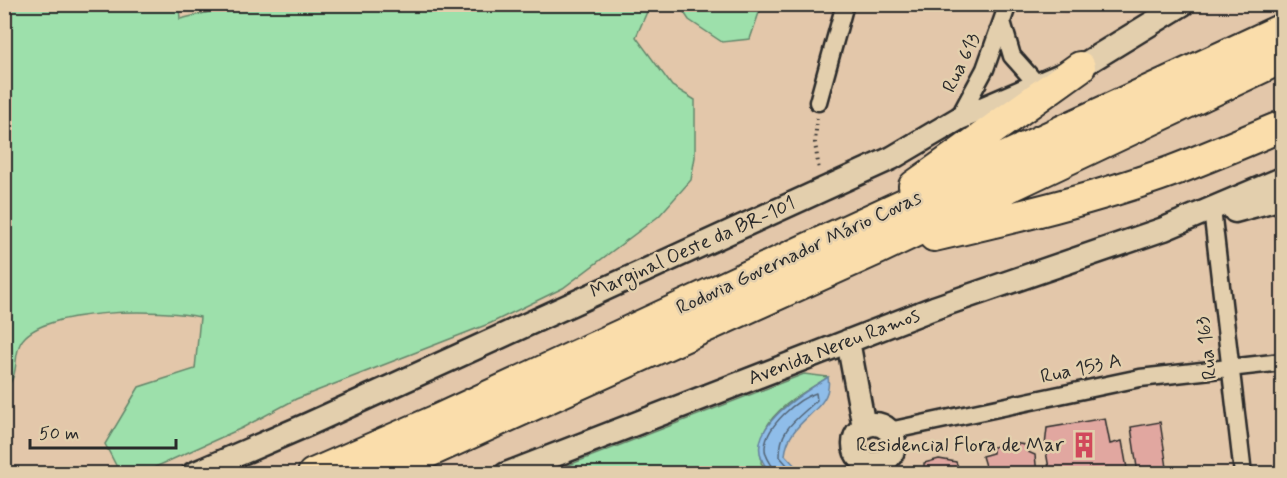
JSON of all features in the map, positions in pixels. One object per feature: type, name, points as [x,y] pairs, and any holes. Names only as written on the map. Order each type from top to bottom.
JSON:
[{"type":"highway","name":"Rodovia Governador Mário Covas","points":[[313,474],[857,227],[1282,29]]},
{"type":"highway","name":"Rodovia Governador Mário Covas","points":[[380,474],[878,249],[1282,58]]},
{"type":"highway","points":[[857,227],[1080,67]]},
{"type":"highway","points":[[878,249],[1017,217],[1131,184],[1172,171],[1282,126]]},
{"type":"main road","name":"Marginal Oeste da BR-101","points":[[193,474],[309,424],[892,158],[958,119],[1080,67],[1183,4]]},
{"type":"main road","name":"Avenida Nereu Ramos","points":[[506,474],[1005,282],[1164,229],[1282,178]]},
{"type":"main road","name":"Avenida Nereu Ramos","points":[[1164,229],[1213,218],[1282,198]]},
{"type":"main road","points":[[848,341],[864,426],[854,440],[855,448],[865,468],[888,458],[894,444],[889,431],[878,424],[864,426]]},
{"type":"street","points":[[818,102],[845,4]]},
{"type":"street","name":"Rua 613","points":[[958,119],[985,69],[1003,25],[1008,4]]},
{"type":"street","name":"Rua 613","points":[[1003,25],[1012,56],[1037,84]]},
{"type":"street","name":"Rua 163","points":[[1213,218],[1243,474]]},
{"type":"street","name":"Rua 153 A","points":[[889,431],[1140,378],[1282,362]]},
{"type":"path","points":[[818,102],[815,143],[818,168],[825,188]]},
{"type":"shaded area","points":[[1049,5],[1084,5],[1065,14]]},
{"type":"green space","points":[[242,4],[650,5],[636,37],[672,86],[695,100],[695,157],[691,180],[659,216],[563,288],[491,323],[296,399],[242,428],[151,469],[120,473],[105,444],[139,387],[195,369],[200,317],[134,312],[105,313],[53,322],[33,331],[21,342],[13,377],[5,389],[5,5],[179,5],[180,19]]},
{"type":"green space","points":[[762,4],[750,39],[722,42],[689,20],[679,5]]},
{"type":"green space","points":[[804,374],[828,377],[784,406],[770,421],[763,437],[761,463],[771,473],[557,474],[561,468]]},
{"type":"water","points":[[828,377],[828,389],[824,398],[794,431],[785,455],[797,468],[808,473],[771,473],[761,458],[760,444],[765,430],[787,405]]},
{"type":"building","name":"Residencial Flora de Mar","points":[[1105,418],[1110,444],[1122,441],[1128,474],[1050,474],[1045,446],[1047,428]]},
{"type":"building","points":[[1160,422],[1168,474],[1138,474],[1131,427]]},
{"type":"building","points":[[1008,442],[1025,445],[1028,452],[1035,455],[1037,474],[982,474],[985,466],[982,456],[993,453],[993,447]]},
{"type":"building","points":[[939,459],[956,462],[959,469],[966,474],[913,474],[924,469],[924,463]]},
{"type":"place","name":"Residencial Flora de Mar","points":[[1084,445]]}]
